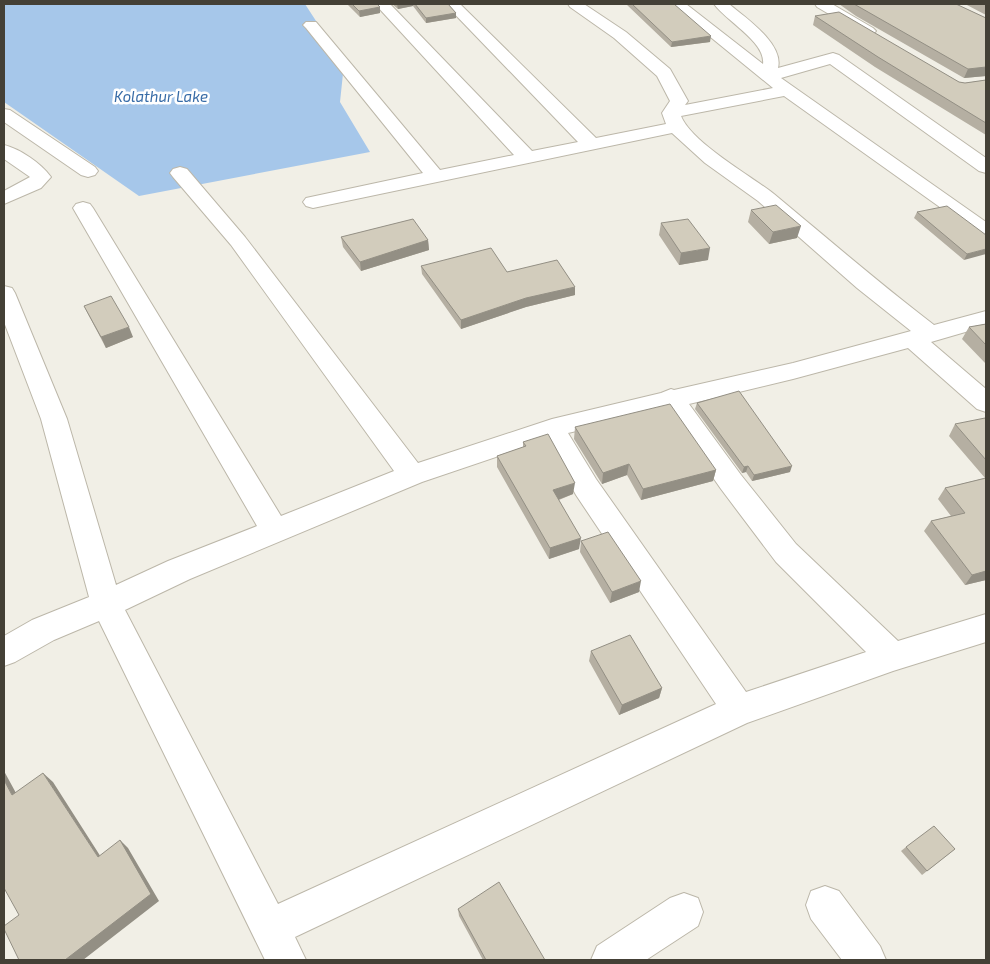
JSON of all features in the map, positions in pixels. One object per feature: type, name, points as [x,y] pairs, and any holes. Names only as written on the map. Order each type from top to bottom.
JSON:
[{"type":"street","points":[[382,4],[526,156]]},
{"type":"street","points":[[452,4],[591,144]]},
{"type":"street","points":[[575,4],[620,35],[664,73],[679,101],[674,120]]},
{"type":"street","points":[[677,4],[768,76],[986,232]]},
{"type":"street","points":[[722,4],[765,44],[772,61],[768,76]]},
{"type":"street","points":[[822,4],[881,39]]},
{"type":"street","points":[[312,25],[436,177]]},
{"type":"street","points":[[768,76],[833,58],[986,167]]},
{"type":"street","points":[[313,202],[436,177],[526,156],[591,144],[787,90]]},
{"type":"street","points":[[4,114],[88,170]]},
{"type":"street","points":[[674,120],[712,159],[765,197],[865,284],[921,336],[986,403]]},
{"type":"street","points":[[4,151],[34,170],[41,178],[34,184],[4,198]]},
{"type":"street","points":[[180,173],[238,241],[412,475]]},
{"type":"street","points":[[82,208],[275,531]]},
{"type":"street","points":[[4,294],[54,419],[106,604],[286,960]]},
{"type":"street","points":[[4,652],[42,630],[106,604],[179,570],[412,475],[552,428],[671,398],[793,371],[986,318]]},
{"type":"street","points":[[671,398],[731,482],[786,554],[893,657]]},
{"type":"street","points":[[552,428],[586,487],[739,710]]},
{"type":"street","points":[[270,928],[739,710],[893,657],[986,628]]},
{"type":"street","points":[[825,905],[866,960]]},
{"type":"street","points":[[611,960],[684,912]]},
{"type":"water","name":"Kolathur Lake","points":[[4,4],[305,4],[344,64],[340,102],[370,152],[139,196],[4,102]]},
{"type":"building","points":[[352,4],[377,4],[380,7],[359,11]]},
{"type":"building","points":[[415,4],[448,4],[456,13],[426,18]]},
{"type":"building","points":[[632,4],[674,4],[711,36],[672,42]]},
{"type":"building","points":[[854,4],[956,4],[986,18],[986,67],[968,69]]},
{"type":"building","points":[[839,12],[959,82],[986,80],[986,123],[815,16]]},
{"type":"building","points":[[776,205],[801,226],[773,232],[751,210]]},
{"type":"building","points":[[947,206],[986,235],[986,249],[967,254],[917,212]]},
{"type":"building","points":[[413,219],[428,240],[360,262],[341,237]]},
{"type":"building","points":[[688,219],[710,248],[681,253],[661,223]]},
{"type":"building","points":[[491,248],[507,272],[557,260],[575,287],[526,298],[461,320],[421,266]]},
{"type":"building","points":[[111,296],[129,327],[101,337],[84,306]]},
{"type":"building","points":[[986,324],[986,345],[969,327]]},
{"type":"building","points":[[739,391],[792,466],[754,475],[748,466],[744,467],[697,403]]},
{"type":"building","points":[[670,404],[716,470],[643,489],[629,464],[603,473],[575,427]]},
{"type":"building","points":[[985,418],[986,420],[986,460],[955,424]]},
{"type":"building","points":[[548,434],[575,483],[553,490],[581,538],[550,548],[497,456],[526,446],[523,442]]},
{"type":"building","points":[[986,478],[986,571],[972,575],[931,521],[965,513],[945,488]]},
{"type":"building","points":[[608,532],[641,581],[612,592],[581,541]]},
{"type":"building","points":[[630,635],[662,688],[622,705],[591,651]]},
{"type":"building","points":[[43,773],[98,857],[120,840],[151,894],[65,960],[19,960],[4,929],[4,926],[19,915],[4,888],[4,780],[12,795]]},
{"type":"building","points":[[934,826],[955,849],[927,871],[906,847]]},
{"type":"building","points":[[499,882],[545,960],[486,960],[458,909]]}]
